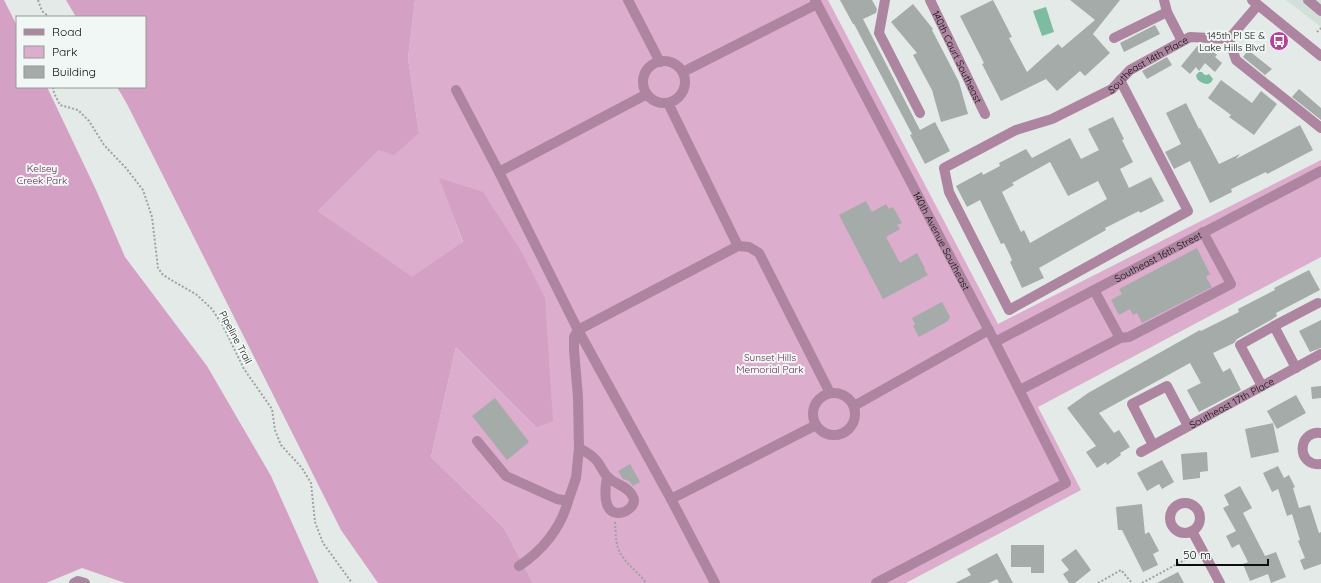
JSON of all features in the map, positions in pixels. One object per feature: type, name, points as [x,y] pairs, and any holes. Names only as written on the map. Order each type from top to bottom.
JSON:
[{"type":"street","points":[[628,0],[660,62]]},
{"type":"street","points":[[885,0],[879,33],[920,113]]},
{"type":"street","name":"140th Court Southeast","points":[[930,0],[985,114]]},
{"type":"street","points":[[1164,0],[1166,12],[1182,41]]},
{"type":"street","points":[[1308,0],[1321,11]]},
{"type":"street","points":[[683,72],[816,2]]},
{"type":"street","name":"140th Avenue Southeast","points":[[816,2],[1020,390],[1066,483],[876,583]]},
{"type":"street","points":[[1321,55],[1255,2],[1229,39],[1236,60],[1321,128]]},
{"type":"street","points":[[1114,38],[1166,12]]},
{"type":"street","name":"Southeast 14th Place","points":[[1120,80],[1188,211],[1008,310],[949,192],[944,168],[1016,130],[1052,120],[1112,89],[1120,80],[1130,70],[1190,36],[1229,39]]},
{"type":"street","points":[[660,62],[673,63],[683,72],[685,85],[680,97],[674,101],[668,103],[656,102],[647,94],[644,88],[644,74],[653,64],[660,62]]},
{"type":"street","points":[[456,90],[578,330],[671,499],[714,583]]},
{"type":"street","points":[[499,172],[647,94]]},
{"type":"street","points":[[668,103],[738,246]]},
{"type":"street","name":"Southeast 16th Street","points":[[995,342],[1321,171]]},
{"type":"street","points":[[1020,390],[1120,338],[1128,337],[1231,284],[1204,232]]},
{"type":"street","points":[[519,566],[530,558],[546,542],[559,525],[576,478],[579,448],[578,397],[574,337],[578,330],[738,246],[749,247],[759,253],[830,393]]},
{"type":"street","points":[[1094,290],[1120,338]]},
{"type":"street","points":[[1262,386],[1240,345],[1318,303]]},
{"type":"street","points":[[1274,326],[1296,368]]},
{"type":"street","points":[[854,406],[988,330]]},
{"type":"street","name":"Southeast 17th Place","points":[[1141,452],[1321,354]]},
{"type":"street","points":[[1153,445],[1132,404],[1167,386],[1188,426]]},
{"type":"street","points":[[830,393],[844,395],[854,406],[854,420],[851,426],[840,434],[826,434],[820,430],[813,419],[813,412],[818,399],[830,393]]},
{"type":"street","points":[[671,499],[816,425]]},
{"type":"street","points":[[1321,433],[1312,434],[1308,437],[1303,446],[1305,457],[1308,461],[1313,464],[1321,464]]},
{"type":"street","points":[[477,441],[506,476],[557,499],[568,500]]},
{"type":"street","points":[[579,448],[595,459],[607,477],[623,486],[633,496],[633,505],[626,511],[620,513],[615,513],[612,511],[605,498],[607,477]]},
{"type":"street","points":[[1192,531],[1220,583]]},
{"type":"street","points":[[74,583],[78,581],[85,583]]},
{"type":"path","points":[[38,0],[42,11],[49,16]]},
{"type":"path","points":[[1317,32],[1321,28]]},
{"type":"path","name":"Pipeline Trail","points":[[52,88],[60,105],[78,110],[90,121],[104,145],[126,168],[143,190],[152,217],[158,268],[163,275],[197,295],[212,309],[223,326],[244,369],[272,409],[275,430],[281,445],[302,468],[311,483],[315,522],[323,543],[352,583]]},
{"type":"path","points":[[615,513],[615,537],[618,549],[622,556],[641,575],[646,583]]},
{"type":"path","points":[[1142,583],[1195,555]]},
{"type":"path","points":[[1098,583],[1121,570],[1132,583]]},
{"type":"shaded area","points":[[1286,0],[1321,0],[1321,27]]},
{"type":"shaded area","points":[[1046,7],[1054,32],[1042,36],[1033,11]]},
{"type":"shaded area","points":[[1199,72],[1202,72],[1205,75],[1209,74],[1213,79],[1212,82],[1206,84],[1199,81],[1196,75]]},
{"type":"green space","name":"Kelsey Creek Park","points":[[0,0],[4,0],[16,24],[16,88],[47,88],[97,192],[125,257],[207,366],[271,476],[319,583],[125,583],[82,568],[46,583],[0,583]]},
{"type":"green space","points":[[66,0],[415,0],[408,58],[419,133],[394,155],[379,150],[318,211],[412,277],[463,242],[439,178],[483,192],[521,251],[545,298],[553,421],[536,427],[456,347],[431,457],[504,528],[533,583],[378,583],[341,530],[118,88],[146,88],[146,16],[75,16]]},
{"type":"green space","name":"Sunset Hills Memorial Park","points":[[415,0],[828,0],[998,324],[1321,160],[1321,257],[1038,407],[1081,490],[906,583],[533,583],[504,528],[431,457],[456,347],[536,427],[440,179],[463,243],[412,278],[318,211],[379,150],[419,133],[408,58]]},
{"type":"building","points":[[840,0],[872,0],[877,9],[876,13],[863,19],[920,130],[935,122],[950,151],[925,164],[910,135],[912,134]]},
{"type":"building","points":[[993,0],[1012,37],[1009,38],[1027,72],[1058,44],[1062,48],[1095,20],[1070,0],[1120,0],[1093,34],[1110,53],[1085,76],[1080,71],[1057,91],[1046,79],[1001,101],[960,16]]},
{"type":"building","points":[[913,4],[933,29],[932,30],[959,82],[968,114],[941,122],[932,90],[913,55],[917,53],[891,22]]},
{"type":"building","points":[[1155,25],[1160,34],[1124,52],[1120,43]]},
{"type":"building","points":[[1199,44],[1204,47],[1206,46],[1217,55],[1215,57],[1222,63],[1215,72],[1205,63],[1199,71],[1196,67],[1190,74],[1181,66]]},
{"type":"building","points":[[1248,50],[1272,69],[1265,75],[1243,57]]},
{"type":"building","points":[[1167,57],[1172,65],[1147,79],[1142,71]]},
{"type":"building","points":[[1221,80],[1252,103],[1261,91],[1277,104],[1254,135],[1229,117],[1231,115],[1208,98]]},
{"type":"building","points":[[1299,89],[1321,108],[1321,120],[1292,97]]},
{"type":"building","points":[[1186,103],[1219,164],[1240,154],[1236,159],[1300,125],[1313,150],[1267,174],[1266,172],[1231,189],[1232,192],[1210,203],[1190,161],[1174,169],[1165,152],[1181,144],[1166,113]]},
{"type":"building","points":[[1113,117],[1133,162],[1120,169],[1129,188],[1151,177],[1164,201],[1140,213],[1139,211],[1105,228],[1106,230],[1039,268],[1044,278],[1022,288],[1010,262],[1012,260],[1004,243],[1001,244],[980,200],[967,207],[956,186],[982,172],[983,175],[1000,166],[999,163],[1026,149],[1032,158],[1070,138],[1081,159],[1099,150],[1088,129]],"holes":[[[1050,162],[1068,196],[1098,181],[1107,199],[1030,243],[1024,230],[1021,232],[1002,192],[1014,185],[1012,183]]]},
{"type":"building","points":[[866,201],[872,212],[886,204],[889,209],[893,207],[902,223],[897,225],[900,229],[886,237],[900,263],[917,253],[928,275],[883,299],[839,215]]},
{"type":"building","points":[[1197,248],[1210,274],[1206,277],[1212,287],[1142,323],[1137,313],[1133,315],[1130,309],[1119,315],[1111,300],[1122,294],[1119,289]]},
{"type":"building","points":[[1309,270],[1320,290],[1276,313],[1277,316],[1271,320],[1237,339],[1234,343],[1213,353],[1223,372],[1230,368],[1241,390],[1199,412],[1187,390],[1201,383],[1190,363],[1099,413],[1114,433],[1119,430],[1130,447],[1120,453],[1121,455],[1107,465],[1106,462],[1097,468],[1086,452],[1096,446],[1067,408],[1088,393],[1200,330],[1201,331],[1239,312],[1238,309]]},
{"type":"building","points":[[942,302],[950,317],[948,321],[919,337],[913,326],[915,324],[912,318]]},
{"type":"building","points":[[1321,320],[1321,348],[1310,352],[1299,331]]},
{"type":"building","points":[[1321,386],[1321,398],[1312,399],[1311,387]]},
{"type":"building","points":[[1296,395],[1306,413],[1277,429],[1267,411]]},
{"type":"building","points":[[495,398],[529,442],[507,460],[472,416]]},
{"type":"building","points":[[1273,423],[1279,452],[1251,458],[1245,429]]},
{"type":"building","points":[[1207,452],[1208,471],[1200,472],[1200,478],[1183,480],[1181,454]]},
{"type":"building","points":[[1162,460],[1174,482],[1162,489],[1159,484],[1147,491],[1137,473]]},
{"type":"building","points":[[630,464],[640,482],[633,486],[629,481],[623,479],[618,471]]},
{"type":"building","points":[[1278,466],[1284,478],[1289,475],[1295,487],[1293,488],[1299,508],[1310,505],[1319,533],[1321,532],[1321,564],[1304,570],[1300,560],[1305,558],[1298,541],[1300,540],[1292,514],[1287,516],[1278,489],[1272,492],[1263,473]]},
{"type":"building","points":[[1240,486],[1252,508],[1243,513],[1265,556],[1276,552],[1286,577],[1271,583],[1268,574],[1250,581],[1243,564],[1248,562],[1239,544],[1232,548],[1226,536],[1236,531],[1223,508],[1229,505],[1224,495]]},
{"type":"building","points":[[1142,504],[1145,534],[1149,532],[1159,551],[1153,554],[1158,565],[1143,572],[1122,530],[1118,530],[1116,507]]},
{"type":"building","points":[[1011,545],[1044,545],[1044,573],[1031,573],[1031,567],[1011,567]]},
{"type":"building","points":[[1076,549],[1091,570],[1075,583],[1069,583],[1063,574],[1069,570],[1061,560]]},
{"type":"building","points":[[997,553],[1013,583],[999,583],[997,579],[989,583],[955,583],[971,575],[967,569]]},
{"type":"building","points":[[1178,572],[1184,583],[1157,583]]},
{"type":"place","name":"145th Pl SE & Lake Hills Blvd","points":[[1279,41]]}]
